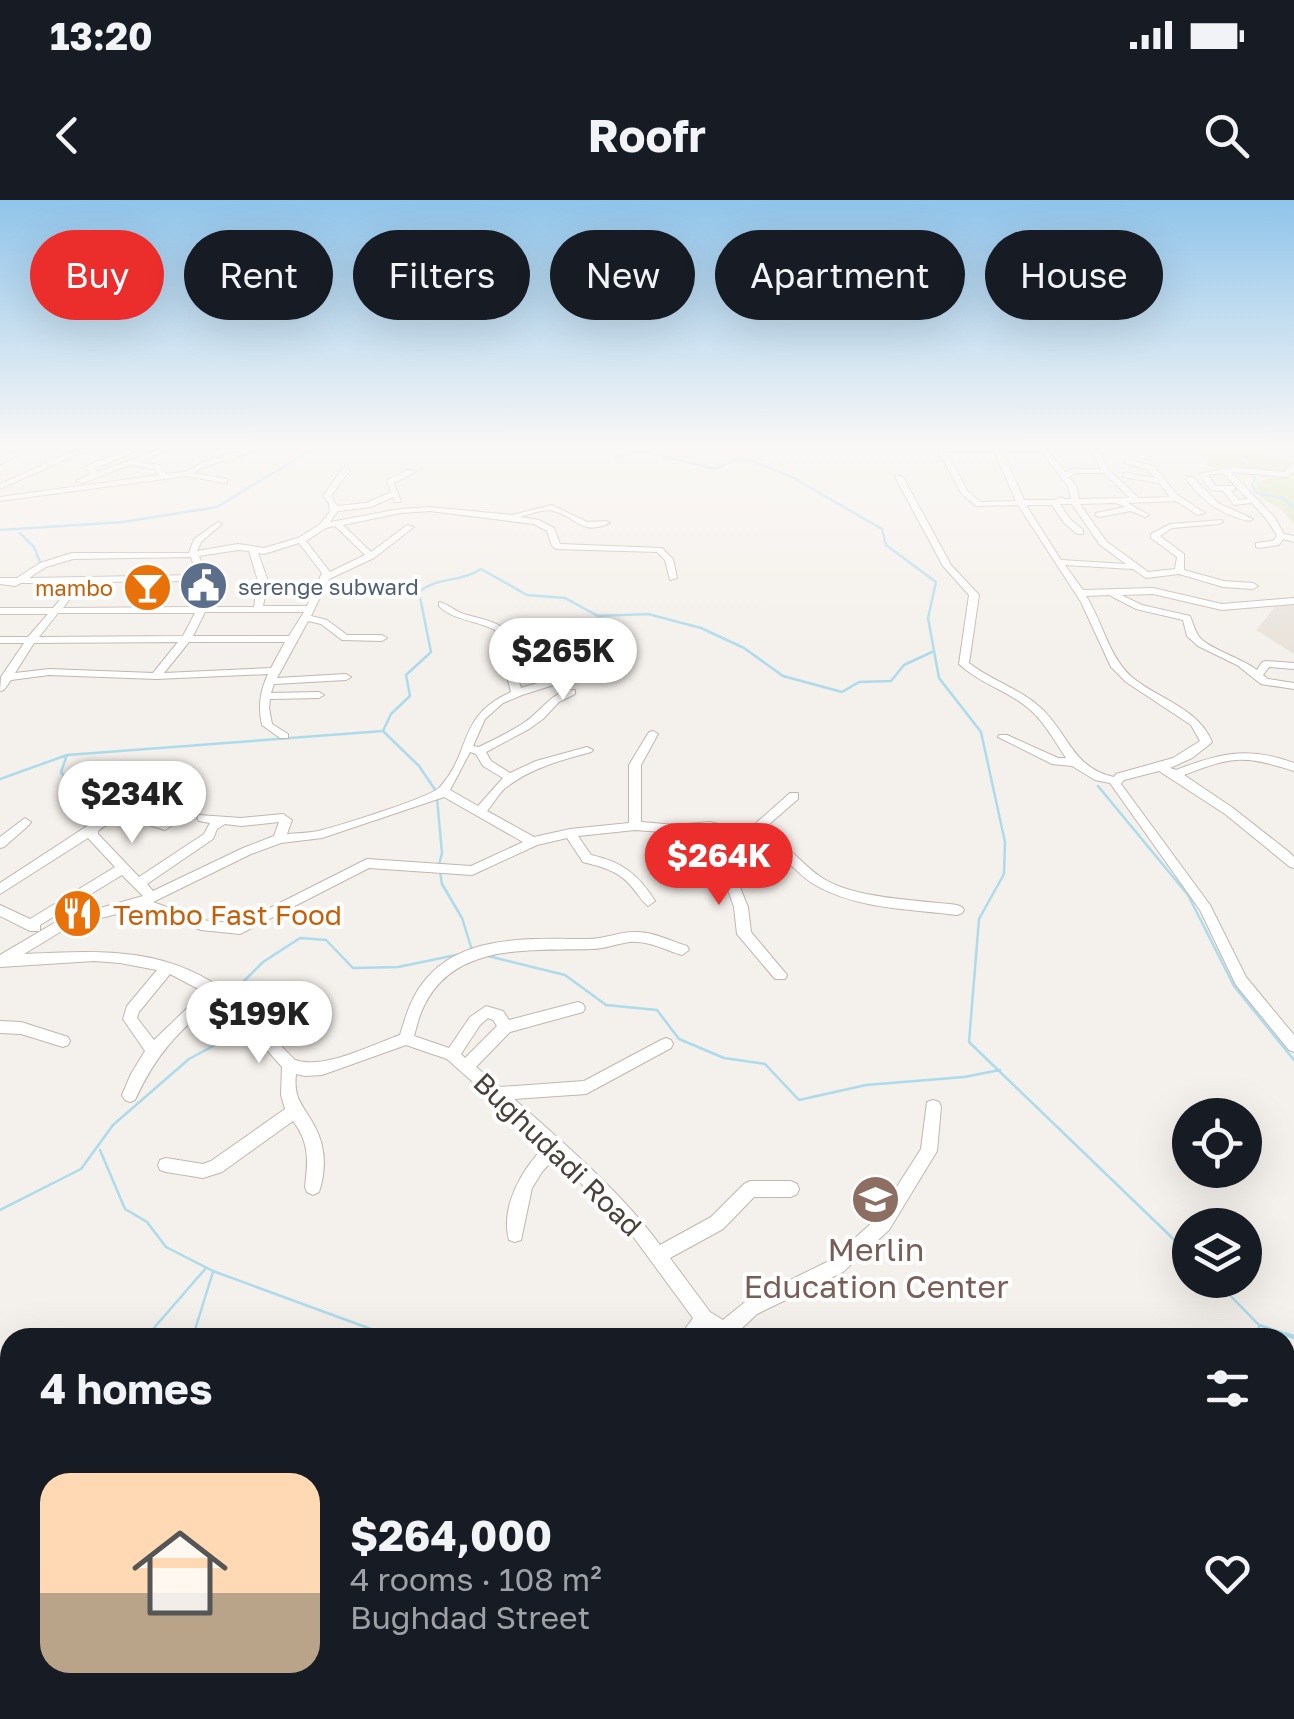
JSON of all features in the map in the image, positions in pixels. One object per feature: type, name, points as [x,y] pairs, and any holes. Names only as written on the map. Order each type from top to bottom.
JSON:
[{"type":"street","points":[[323,526],[330,516]]},
{"type":"street","points":[[16,582],[42,565],[72,556],[192,555],[238,546],[253,552],[301,540],[323,526],[374,516]]},
{"type":"street","points":[[483,516],[544,524],[552,530],[556,546],[659,550],[669,559],[673,578]]},
{"type":"street","points":[[505,517],[510,516]]},
{"type":"street","points":[[567,516],[594,526],[606,522]]},
{"type":"street","points":[[920,516],[947,566],[974,593],[964,664],[986,682],[1034,707],[1073,762],[1096,776],[1115,781],[1197,750],[1206,742],[1205,733],[1195,720],[1140,692],[1106,653],[1097,622],[1081,593],[1029,516]]},
{"type":"street","points":[[1063,516],[1080,532]]},
{"type":"street","points":[[1086,516],[1107,547],[1152,576],[1178,572],[1223,584],[1252,586]]},
{"type":"street","points":[[1178,572],[1180,556],[1157,541],[1156,532],[1170,526],[1224,524],[1207,516]]},
{"type":"street","points":[[1239,516],[1249,520]]},
{"type":"street","points":[[1263,516],[1278,528],[1280,538],[1294,548]]},
{"type":"street","points":[[337,523],[371,556]]},
{"type":"street","points":[[156,676],[188,638],[198,607],[208,596],[192,555],[197,541],[218,524]]},
{"type":"street","points":[[326,577],[371,556],[410,528]]},
{"type":"street","points":[[1259,545],[1280,538],[1294,539]]},
{"type":"street","points":[[284,736],[267,725],[264,718],[268,696],[274,676],[327,572],[301,540]]},
{"type":"street","points":[[253,552],[263,581],[258,609]]},
{"type":"street","points":[[1062,562],[1133,566]]},
{"type":"street","points":[[0,582],[204,578]]},
{"type":"street","points":[[2,685],[32,640],[80,582]]},
{"type":"street","points":[[1081,593],[1153,591],[1222,606],[1294,601]]},
{"type":"street","points":[[1113,594],[1139,607],[1187,618],[1194,639],[1241,663],[1270,684],[1294,686]]},
{"type":"street","points":[[442,604],[452,614],[482,618],[499,629],[517,694]]},
{"type":"street","points":[[0,611],[258,609],[306,613],[345,638],[382,638]]},
{"type":"street","points":[[0,640],[292,639]]},
{"type":"street","points":[[2,961],[66,922],[147,900],[246,851],[410,807],[444,792],[475,750],[482,715],[517,694],[574,678],[611,653]]},
{"type":"street","points":[[1257,677],[1266,664],[1294,666]]},
{"type":"street","points":[[2,685],[80,672],[346,677]]},
{"type":"street","points":[[475,750],[536,719],[553,698],[571,692]]},
{"type":"street","points":[[268,696],[319,695]]},
{"type":"street","points":[[634,826],[635,765],[653,734]]},
{"type":"street","points":[[1003,737],[1056,760],[1073,762]]},
{"type":"street","points":[[475,750],[512,780]]},
{"type":"street","points":[[478,812],[535,764],[587,750]]},
{"type":"street","points":[[1176,774],[1253,753],[1294,768]]},
{"type":"street","points":[[1160,767],[1269,839],[1294,864]]},
{"type":"street","points":[[1115,781],[1204,908],[1241,981],[1294,1046]]},
{"type":"street","points":[[444,792],[533,842]]},
{"type":"street","points":[[780,976],[744,934],[740,900],[728,878],[749,836],[794,796]]},
{"type":"street","points":[[3,883],[106,820],[128,814],[165,826]]},
{"type":"street","points":[[203,818],[283,818],[286,820],[280,839]]},
{"type":"street","points":[[140,883],[209,836],[212,827],[221,821]]},
{"type":"street","points":[[0,844],[26,822]]},
{"type":"street","points":[[92,830],[92,836],[140,883],[147,900],[201,926],[240,929],[367,863],[472,871],[533,842],[570,833],[634,826],[710,826],[749,836],[778,845],[819,882],[853,896],[957,910]]},
{"type":"street","points":[[570,833],[588,859],[614,864],[629,874],[648,901]]},
{"type":"street","points":[[31,924],[124,868]]},
{"type":"street","points":[[3,916],[45,932]]},
{"type":"street","points":[[2,961],[126,956],[168,966],[234,1006],[290,1065],[304,1070],[322,1068],[406,1039],[417,1002],[446,967],[464,955],[531,943],[601,944],[630,937],[682,950]]},
{"type":"street","points":[[154,1050],[130,1019],[132,1010],[168,966]]},
{"type":"street","points":[[130,1095],[136,1077],[154,1050],[213,992]]},
{"type":"street","points":[[467,1066],[506,1028],[578,1008]]},
{"type":"street","points":[[452,1055],[474,1021],[486,1012],[498,1015],[506,1028]]},
{"type":"street","points":[[0,1027],[22,1028],[63,1041]]},
{"type":"street","name":"Bughudadi Road","points":[[406,1039],[452,1055],[500,1094],[638,1230],[704,1318],[720,1328]]},
{"type":"street","points":[[500,1094],[586,1087],[666,1044]]},
{"type":"street","points":[[290,1065],[286,1091],[293,1112],[315,1146],[313,1187]]},
{"type":"street","points":[[734,1328],[751,1308],[837,1266],[883,1224],[928,1151],[934,1106]]},
{"type":"street","points":[[166,1165],[203,1170],[216,1167],[293,1112]]},
{"type":"street","points":[[515,1234],[524,1180],[555,1147]]},
{"type":"street","points":[[658,1255],[717,1223],[750,1189],[791,1189]]},
{"type":"street","points":[[696,1328],[704,1318]]},
{"type":"shaded area","points":[[1294,605],[1294,654],[1256,630],[1275,607]]},
{"type":"waterway","points":[[0,530],[161,516]]},
{"type":"waterway","points":[[859,516],[882,529],[886,545],[936,582],[928,618],[939,678],[981,732],[1005,842],[1004,874],[979,919],[969,1042],[998,1070]]},
{"type":"waterway","points":[[20,533],[34,547],[40,562]]},
{"type":"waterway","points":[[383,731],[391,714],[410,696],[406,675],[431,652],[419,592],[481,569],[527,595],[565,598],[598,616],[648,614],[701,628],[744,648],[783,676],[842,692],[859,682],[891,681],[904,665],[934,651]]},
{"type":"waterway","points":[[67,755],[383,731]]},
{"type":"waterway","points":[[383,731],[419,766],[436,791]]},
{"type":"waterway","points":[[0,779],[67,755]]},
{"type":"waterway","points":[[67,755],[61,772],[78,797],[85,826]]},
{"type":"waterway","points":[[1098,786],[1188,895],[1234,986],[1294,1060]]},
{"type":"waterway","points":[[437,798],[442,853],[439,865]]},
{"type":"waterway","points":[[440,871],[442,884],[462,918],[472,950]]},
{"type":"waterway","points":[[238,1003],[247,992],[242,983],[263,962],[300,938],[326,940],[353,968],[398,967],[461,954]]},
{"type":"waterway","points":[[488,956],[565,975],[606,1005],[657,1010],[679,1039],[724,1058],[765,1064],[799,1100],[866,1085],[998,1070]]},
{"type":"waterway","points":[[0,1210],[81,1169],[113,1125],[189,1059],[215,1045],[231,1014]]},
{"type":"waterway","points":[[998,1070],[1172,1238]]},
{"type":"waterway","points":[[100,1150],[125,1209],[147,1222],[166,1247],[213,1271],[368,1328]]},
{"type":"waterway","points":[[154,1328],[206,1268]]},
{"type":"waterway","points":[[196,1328],[213,1272]]},
{"type":"waterway","points":[[1233,1298],[1259,1325]]},
{"type":"waterway","points":[[1259,1325],[1268,1328]]},
{"type":"place","name":"serenge subward","points":[[203,586]]},
{"type":"place","name":"mambo","points":[[148,587]]},
{"type":"place","name":"Tembo Fast Food","points":[[78,914]]},
{"type":"place","name":"Merlin Education Center","points":[[876,1199]]}]
